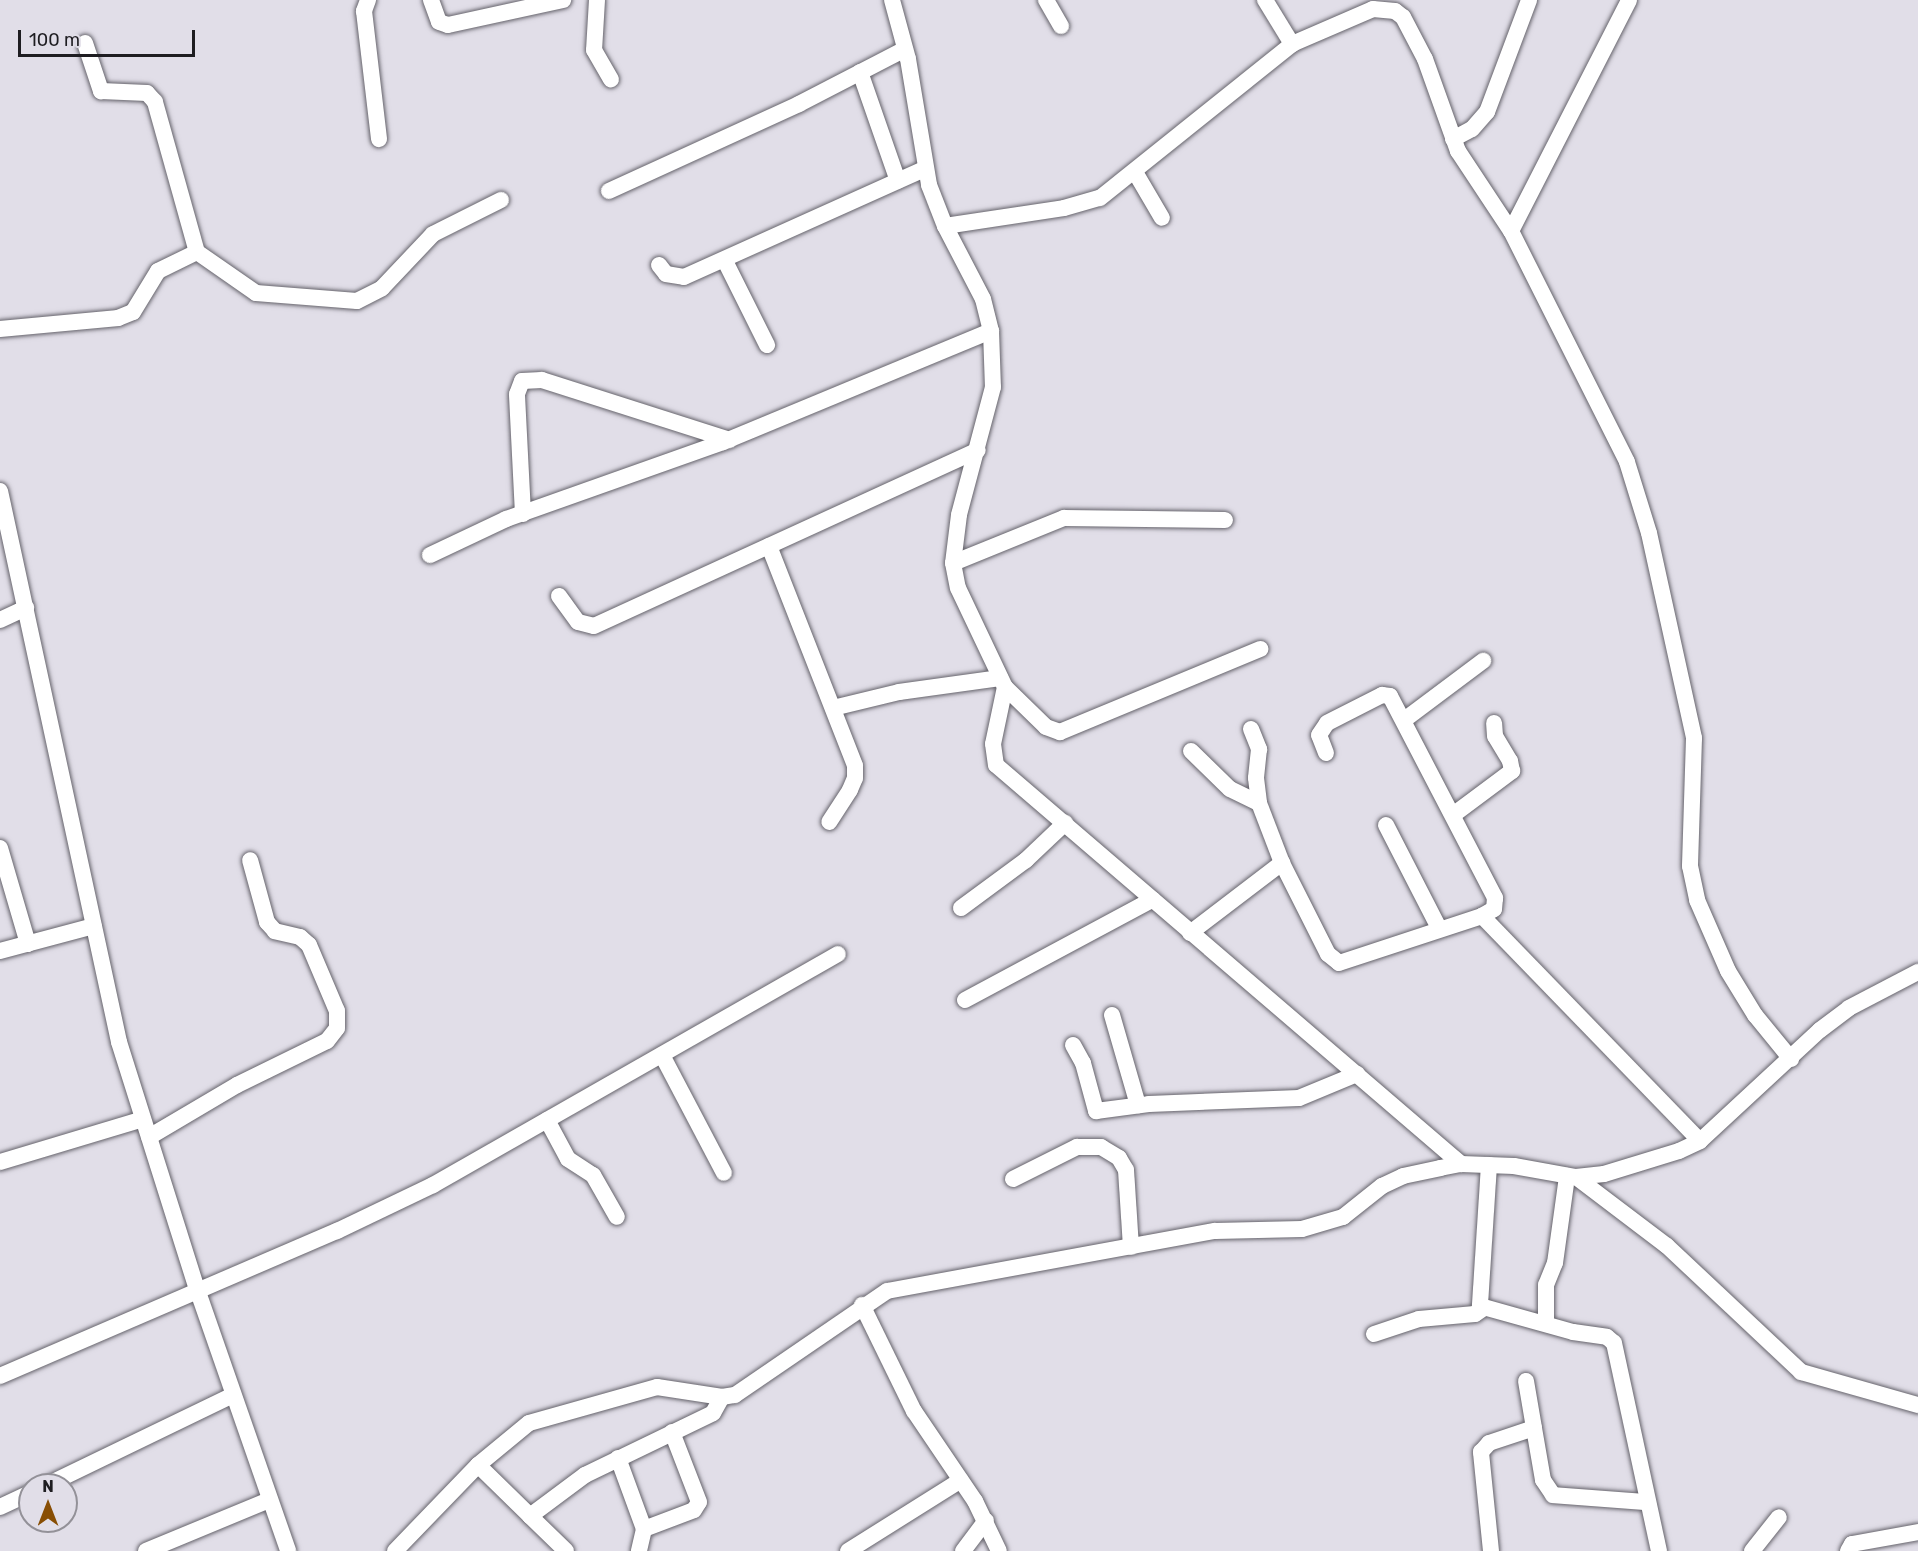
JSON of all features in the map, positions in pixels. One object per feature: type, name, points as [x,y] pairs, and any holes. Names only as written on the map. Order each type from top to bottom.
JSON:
[{"type":"street","points":[[368,0],[364,11],[379,139]]},
{"type":"street","points":[[431,0],[439,22],[448,25],[563,0]]},
{"type":"street","points":[[597,0],[594,50],[611,80]]},
{"type":"street","points":[[892,0],[905,49],[926,168],[945,226],[982,299],[991,331],[993,387],[978,450],[959,514],[953,562],[958,588],[1003,683],[1046,727],[1060,732],[1260,650]]},
{"type":"street","points":[[1046,0],[1060,26]]},
{"type":"street","points":[[1265,0],[1293,44]]},
{"type":"street","points":[[1453,139],[1472,129],[1487,112],[1529,0]]},
{"type":"street","points":[[1511,231],[1629,0]]},
{"type":"street","points":[[945,226],[1083,204],[1100,198],[1293,44],[1373,9],[1395,11],[1403,17],[1425,59],[1453,139],[1511,231],[1613,429],[1646,524],[1694,738],[1690,866],[1697,900],[1728,971],[1755,1015],[1791,1059]]},
{"type":"street","points":[[86,43],[100,92],[147,93],[155,102],[197,252],[256,293],[357,301],[382,288],[433,234],[501,200]]},
{"type":"street","points":[[609,191],[905,49]]},
{"type":"street","points":[[860,72],[898,181]]},
{"type":"street","points":[[659,265],[666,274],[676,278],[725,261],[926,168]]},
{"type":"street","points":[[1135,172],[1162,218]]},
{"type":"street","points":[[0,329],[118,318],[134,312],[158,271],[197,252]]},
{"type":"street","points":[[725,261],[767,345]]},
{"type":"street","points":[[430,555],[523,514],[730,440],[991,331]]},
{"type":"street","points":[[523,514],[517,394],[522,381],[542,380],[730,440]]},
{"type":"street","points":[[559,596],[578,622],[588,628],[978,450]]},
{"type":"street","points":[[0,491],[119,1042],[196,1288],[288,1551]]},
{"type":"street","points":[[953,562],[1064,518],[1225,520]]},
{"type":"street","points":[[769,546],[852,755],[855,778],[829,822]]},
{"type":"street","points":[[0,620],[26,608]]},
{"type":"street","points":[[1404,720],[1483,661]]},
{"type":"street","points":[[834,708],[899,692],[1003,683]]},
{"type":"street","points":[[1003,683],[993,744],[996,765],[1461,1164]]},
{"type":"street","points":[[1251,729],[1259,748],[1256,778],[1259,803],[1282,863],[1328,954],[1339,963],[1439,928],[1482,916],[1494,909],[1496,902],[1453,814],[1390,696],[1382,695],[1321,729],[1319,735],[1326,753]]},
{"type":"street","points":[[1453,814],[1512,771],[1510,761],[1495,736],[1494,723]]},
{"type":"street","points":[[1191,752],[1230,789],[1259,803]]},
{"type":"street","points":[[961,908],[1026,860],[1065,823]]},
{"type":"street","points":[[1386,825],[1439,928]]},
{"type":"street","points":[[0,848],[28,944]]},
{"type":"street","points":[[149,1137],[246,1081],[327,1041],[337,1028],[337,1011],[316,955],[300,938],[270,927],[250,860]]},
{"type":"street","points":[[1190,933],[1282,863]]},
{"type":"street","points":[[965,1000],[1153,899]]},
{"type":"street","points":[[1482,916],[1700,1142]]},
{"type":"street","points":[[0,951],[94,926]]},
{"type":"street","points":[[0,1377],[196,1288],[390,1206],[547,1120],[838,954]]},
{"type":"street","points":[[397,1551],[478,1465],[529,1423],[582,1405],[657,1387],[722,1397],[735,1395],[862,1305],[904,1286],[1215,1231],[1290,1230],[1323,1224],[1343,1217],[1382,1186],[1403,1176],[1461,1164],[1489,1165],[1571,1176],[1633,1166],[1700,1142],[1849,1008],[1918,972]]},
{"type":"street","points":[[1112,1015],[1138,1106]]},
{"type":"street","points":[[1073,1045],[1083,1063],[1093,1109],[1101,1111],[1138,1106],[1299,1098],[1357,1074]]},
{"type":"street","points":[[662,1054],[724,1173]]},
{"type":"street","points":[[0,1162],[143,1119]]},
{"type":"street","points":[[547,1120],[568,1159],[593,1175],[617,1217]]},
{"type":"street","points":[[1013,1179],[1077,1147],[1101,1147],[1119,1158],[1126,1170],[1131,1247]]},
{"type":"street","points":[[1489,1165],[1479,1301],[1484,1308],[1607,1337],[1614,1343],[1659,1551]]},
{"type":"street","points":[[1546,1322],[1546,1285],[1555,1263],[1571,1176]]},
{"type":"street","points":[[1571,1176],[1667,1246],[1801,1372],[1918,1405]]},
{"type":"street","points":[[862,1305],[914,1411],[986,1521],[999,1551]]},
{"type":"street","points":[[1374,1334],[1419,1319],[1475,1314],[1484,1308]]},
{"type":"street","points":[[1526,1381],[1543,1480],[1553,1495],[1647,1502]]},
{"type":"street","points":[[72,1473],[233,1395]]},
{"type":"street","points":[[530,1516],[585,1475],[713,1413],[722,1397]]},
{"type":"street","points":[[1491,1551],[1480,1452],[1488,1443],[1533,1428]]},
{"type":"street","points":[[644,1529],[694,1510],[699,1502],[672,1432]]},
{"type":"street","points":[[618,1458],[644,1529],[639,1551]]},
{"type":"street","points":[[478,1465],[566,1551]]},
{"type":"street","points":[[848,1551],[961,1480]]},
{"type":"street","points":[[0,1508],[18,1499]]},
{"type":"street","points":[[146,1551],[269,1500]]},
{"type":"street","points":[[1752,1551],[1779,1517]]},
{"type":"street","points":[[963,1551],[986,1521]]},
{"type":"street","points":[[1848,1551],[1852,1544],[1918,1532]]}]
